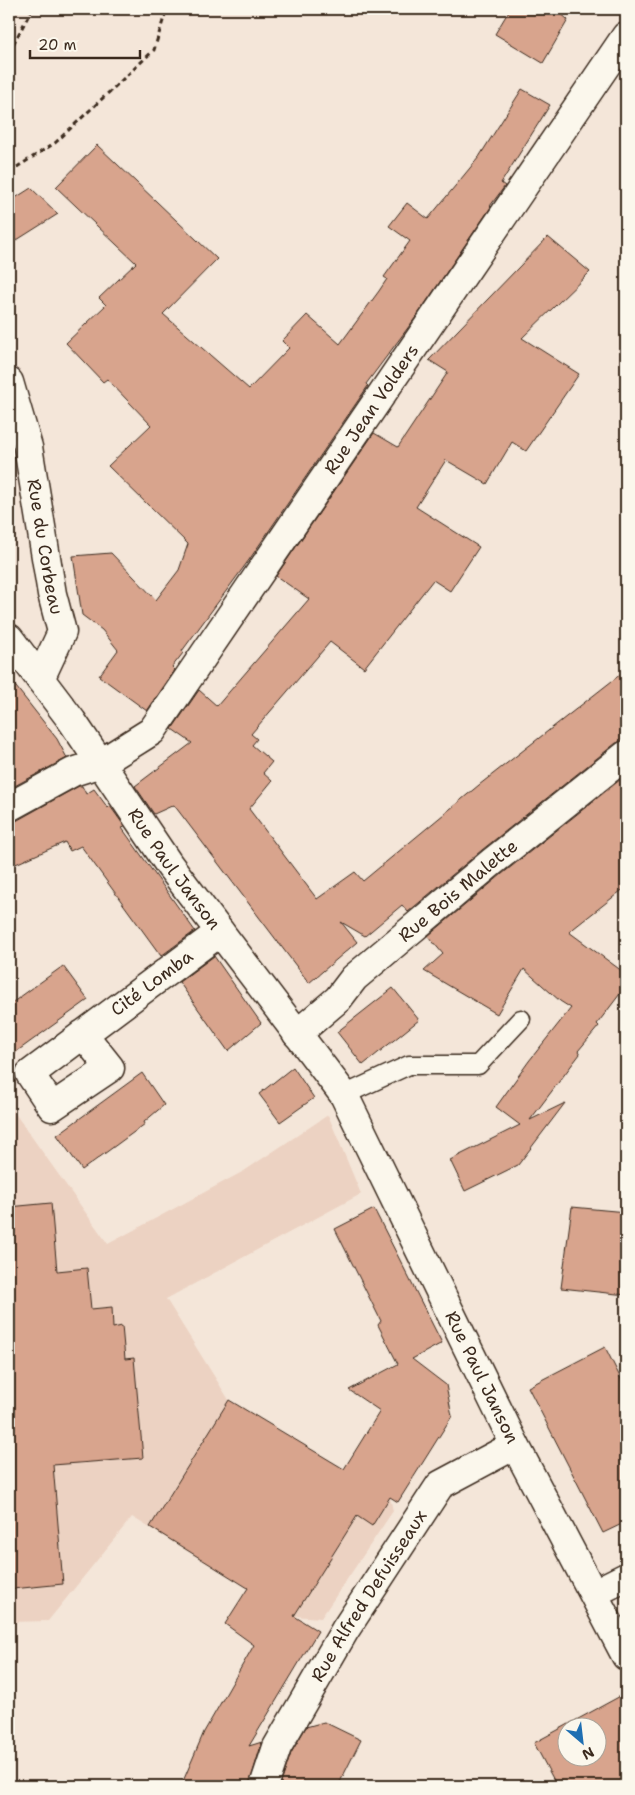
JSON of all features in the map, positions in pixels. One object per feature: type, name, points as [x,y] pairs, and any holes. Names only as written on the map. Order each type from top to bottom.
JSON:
[{"type":"street","name":"Rue Jean Volders","points":[[9,807],[73,772],[101,763],[152,731],[626,36]]},
{"type":"street","name":"Rue du Corbeau","points":[[9,382],[28,447],[52,594],[62,632],[40,679]]},
{"type":"street","name":"Rue Paul Janson","points":[[9,638],[101,763],[170,866],[344,1095],[515,1445],[626,1656]]},
{"type":"street","name":"Rue Bois Malette","points":[[297,1034],[338,999],[354,978],[492,862],[626,755]]},
{"type":"street","name":"Cité Lomba","points":[[83,1034],[220,932]]},
{"type":"street","name":"Rue Alfred Defuisseaux","points":[[264,1786],[277,1747],[345,1630],[440,1484],[515,1445]]},
{"type":"street","points":[[594,1593],[626,1577]]},
{"type":"lane","points":[[344,1095],[409,1065],[478,1065],[522,1019]]},
{"type":"path","points":[[9,52],[32,9]]},
{"type":"path","points":[[9,165],[10,171],[54,143],[154,50],[166,11],[163,9]]},
{"type":"shaded area","points":[[9,1105],[108,1244],[244,1171],[328,1115],[361,1194],[166,1299],[229,1400],[390,1497],[393,1511],[321,1618],[294,1616],[132,1517],[48,1621],[9,1622]]},
{"type":"building","points":[[510,9],[556,9],[568,20],[543,63],[495,34]]},
{"type":"building","points":[[522,89],[550,105],[501,183],[505,186],[416,317],[366,384],[368,386],[249,560],[182,651],[183,653],[172,667],[175,670],[147,711],[99,676],[118,650],[102,630],[82,615],[73,556],[111,553],[156,600],[179,570],[188,544],[108,466],[151,425],[107,379],[103,382],[66,343],[106,305],[99,298],[136,263],[56,187],[97,145],[217,259],[163,314],[249,389],[289,348],[282,341],[307,315],[340,344],[379,291],[387,279],[384,277],[410,241],[389,226],[407,203],[428,219],[479,157]]},
{"type":"building","points":[[31,188],[58,214],[9,245],[9,202]]},
{"type":"building","points":[[548,237],[590,272],[522,338],[579,374],[526,451],[512,442],[487,484],[446,460],[416,507],[479,547],[450,591],[433,580],[364,668],[330,642],[251,734],[257,739],[252,745],[272,762],[263,773],[272,781],[249,809],[317,899],[355,872],[363,881],[479,785],[626,670],[626,740],[616,743],[408,912],[402,905],[365,936],[341,922],[357,942],[309,983],[174,805],[154,814],[135,786],[192,743],[172,729],[199,690],[217,706],[309,599],[276,576],[374,433],[398,447],[448,372],[429,360]]},
{"type":"building","points":[[9,678],[57,739],[67,758],[9,789]]},
{"type":"building","points":[[626,775],[626,887],[569,932],[626,974],[626,986],[597,1024],[599,1026],[578,1051],[580,1054],[530,1120],[565,1103],[518,1165],[465,1191],[450,1160],[520,1125],[496,1107],[571,1008],[560,1001],[524,969],[497,1014],[424,971],[443,954],[428,936]]},
{"type":"building","points":[[82,786],[86,794],[94,789],[108,808],[110,806],[125,827],[122,828],[195,931],[161,956],[81,846],[70,851],[65,842],[9,867],[9,823],[16,821]]},
{"type":"building","points":[[214,956],[261,1023],[228,1051],[179,982]]},
{"type":"building","points":[[63,966],[88,1000],[9,1057],[9,1005]]},
{"type":"building","points":[[393,988],[419,1020],[363,1065],[337,1032]]},
{"type":"building","points":[[293,1067],[314,1098],[280,1122],[259,1094]]},
{"type":"building","points":[[142,1073],[164,1105],[144,1122],[145,1124],[82,1170],[57,1135]]},
{"type":"building","points":[[51,1203],[57,1271],[87,1268],[91,1309],[112,1307],[113,1328],[122,1326],[125,1359],[134,1358],[143,1458],[53,1465],[63,1584],[12,1589],[9,1556],[9,1207]]},
{"type":"building","points":[[572,1207],[626,1212],[626,1295],[561,1288]]},
{"type":"building","points":[[374,1209],[442,1343],[412,1359],[446,1385],[452,1416],[398,1502],[390,1497],[372,1526],[357,1516],[294,1616],[318,1631],[249,1746],[262,1742],[249,1786],[181,1786],[204,1732],[254,1645],[225,1624],[248,1588],[150,1527],[229,1400],[344,1469],[380,1411],[349,1390],[398,1364],[378,1325],[381,1321],[335,1229]]},
{"type":"building","points":[[605,1347],[626,1389],[626,1522],[603,1533],[528,1387]]},
{"type":"building","points":[[626,1693],[626,1786],[557,1786],[534,1743],[558,1730],[558,1768],[608,1768],[608,1718],[580,1718]]},
{"type":"building","points":[[324,1722],[361,1740],[338,1786],[280,1786],[291,1753],[306,1727]]}]
